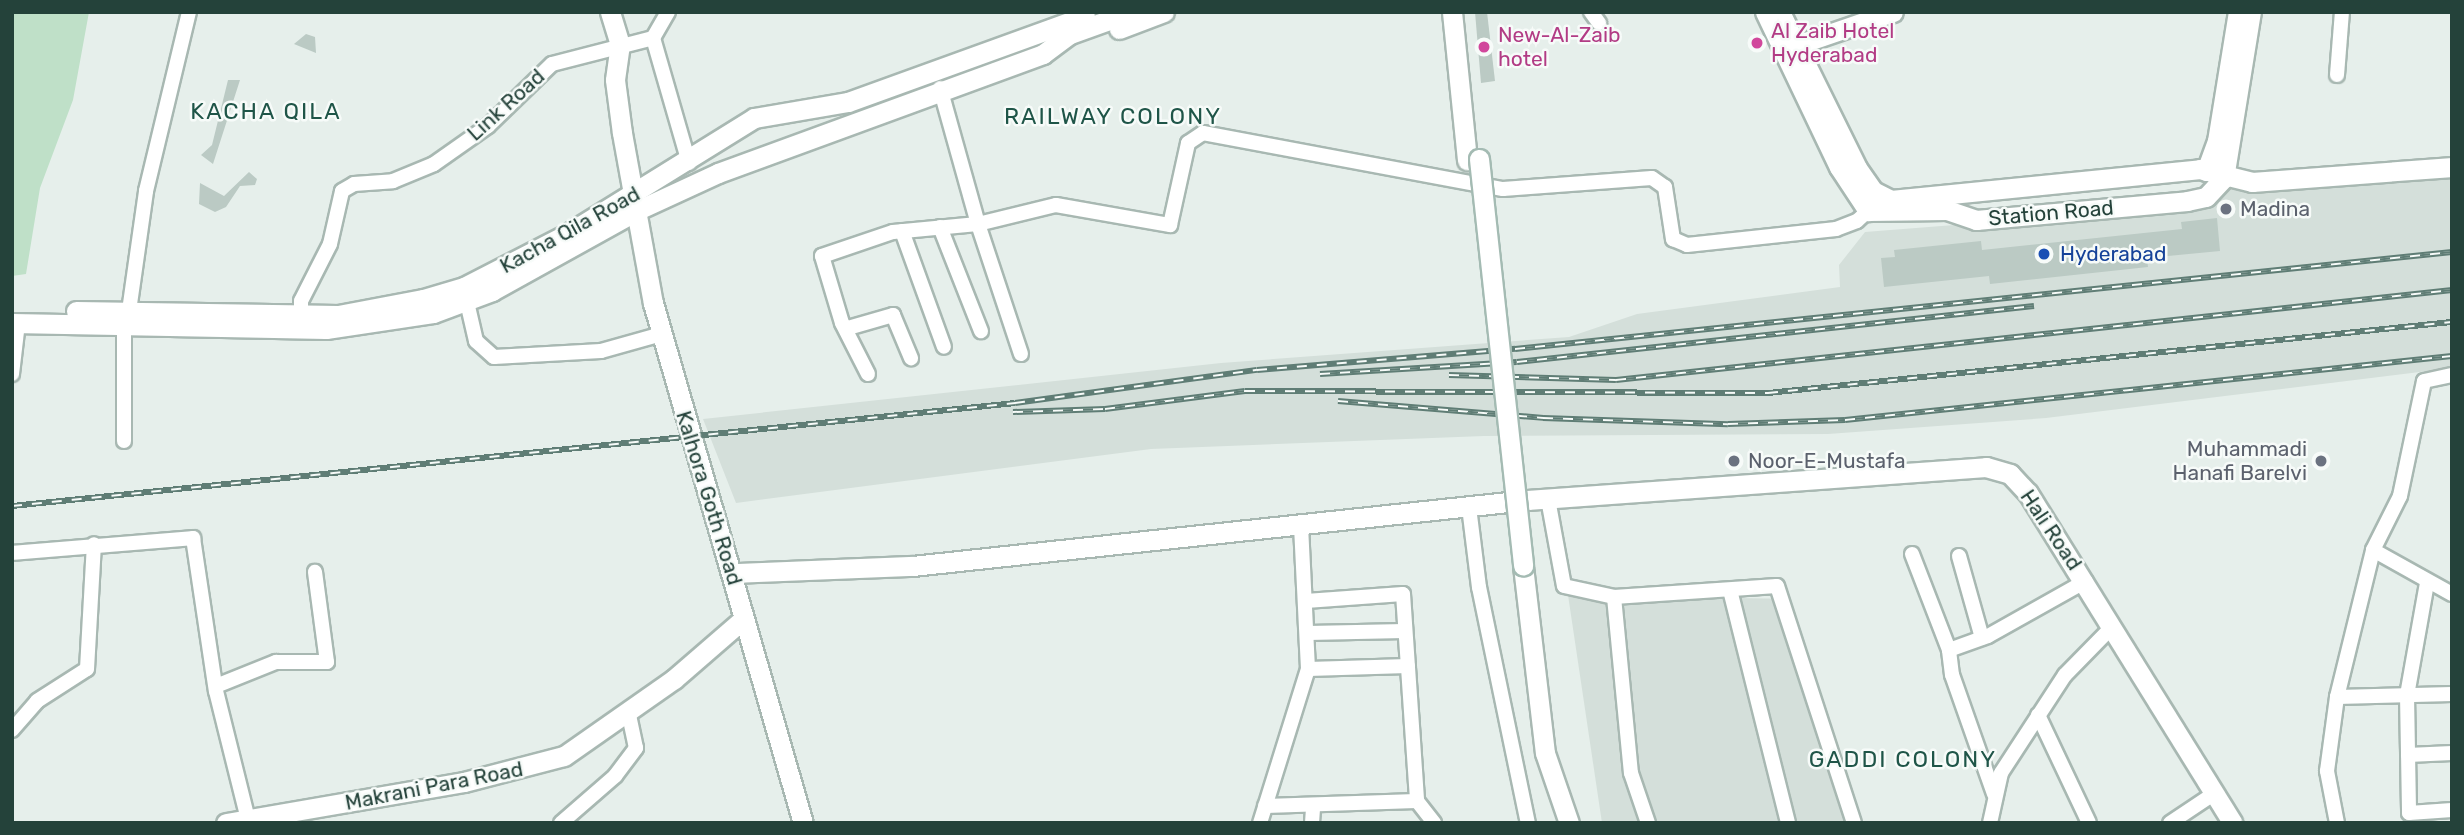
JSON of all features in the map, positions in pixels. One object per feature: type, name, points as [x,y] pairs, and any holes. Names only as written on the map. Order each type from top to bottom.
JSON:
[{"type":"street","points":[[124,441],[126,318],[146,191],[189,12]]},
{"type":"street","points":[[610,12],[620,44]]},
{"type":"street","points":[[668,12],[653,38],[689,163]]},
{"type":"street","name":"Kacha Qila Road","points":[[126,318],[360,328],[467,302],[636,202],[754,118],[848,102],[1032,35],[1131,12]]},
{"type":"street","points":[[636,202],[940,88],[1164,12]]},
{"type":"street","points":[[1452,12],[1473,160],[1518,566],[1529,733],[1556,823]]},
{"type":"street","points":[[1465,12],[1473,160]]},
{"type":"street","points":[[868,373],[848,328],[842,323],[822,256],[902,231],[978,224],[1056,205],[1170,225],[1188,143],[1203,133],[1503,189],[1652,178],[1664,187],[1673,239],[1687,245],[1836,229],[1875,204],[1857,168],[1765,12]]},
{"type":"street","points":[[1780,12],[1788,48]]},
{"type":"street","points":[[1788,48],[1893,12]]},
{"type":"street","points":[[2215,174],[2217,141],[2238,12]]},
{"type":"street","points":[[2215,174],[2251,12]]},
{"type":"street","points":[[2337,75],[2342,12]]},
{"type":"street","points":[[1032,35],[1084,25]]},
{"type":"street","points":[[1043,54],[1084,25]]},
{"type":"street","name":"Link Road","points":[[301,315],[301,301],[330,244],[342,191],[354,184],[393,181],[434,164],[488,126],[552,64],[620,44],[653,38]]},
{"type":"street","name":"Kalhora Goth Road","points":[[620,44],[615,80],[662,334],[734,573],[742,620],[803,823]]},
{"type":"street","points":[[940,88],[978,224],[1021,355]]},
{"type":"street","points":[[706,151],[722,158],[718,173]]},
{"type":"street","name":"Station Road","points":[[1875,204],[2215,174],[2252,182],[2452,167]]},
{"type":"street","name":"Station Road","points":[[1875,204],[1947,210],[1976,220],[2187,201],[2206,197],[2215,174]]},
{"type":"street","name":"Kacha Qila Road","points":[[14,319],[365,313],[464,287],[636,202]]},
{"type":"street","points":[[940,227],[981,331]]},
{"type":"street","points":[[902,231],[944,347]]},
{"type":"street","points":[[467,302],[476,341],[494,357],[601,351],[662,334]]},
{"type":"street","points":[[848,328],[893,315],[911,358]]},
{"type":"street","points":[[12,374],[14,319]]},
{"type":"street","points":[[2337,823],[2327,771],[2337,697],[2373,550],[2400,496],[2424,381],[2452,375]]},
{"type":"street","name":"Hali Road","points":[[734,573],[912,566],[1301,527],[1527,500],[1986,467],[2010,474],[2028,493],[2086,581],[2233,823]]},
{"type":"street","points":[[1548,499],[1564,586],[1614,597],[1777,586],[1854,823]]},
{"type":"street","points":[[1469,507],[1479,587],[1528,823]]},
{"type":"street","points":[[1260,823],[1308,669],[1301,527]]},
{"type":"street","points":[[12,553],[94,544],[193,538],[216,687],[248,819]]},
{"type":"street","points":[[12,730],[37,701],[87,669],[94,544]]},
{"type":"street","points":[[2373,550],[2427,583],[2452,594]]},
{"type":"street","points":[[1912,554],[1949,650],[1952,675],[1994,794]]},
{"type":"street","points":[[1959,555],[1982,638]]},
{"type":"street","points":[[1518,566],[1545,753],[1569,823]]},
{"type":"street","points":[[216,687],[276,662],[327,662],[315,572]]},
{"type":"street","points":[[1949,650],[1982,638],[2086,581]]},
{"type":"street","points":[[2427,583],[2407,695],[2409,813],[2452,810]]},
{"type":"street","points":[[1730,590],[1788,823]]},
{"type":"street","points":[[1306,601],[1403,594],[1417,801],[1434,823]]},
{"type":"street","points":[[1614,597],[1629,760],[1648,823]]},
{"type":"street","name":"Makrani Para Road","points":[[226,823],[534,767],[564,756],[629,714],[742,620]]},
{"type":"street","points":[[1990,823],[1994,794],[2001,773],[2065,675],[2112,627]]},
{"type":"street","points":[[1308,634],[1405,631]]},
{"type":"street","points":[[1308,669],[1408,666]]},
{"type":"street","points":[[2337,697],[2452,694]]},
{"type":"street","points":[[561,823],[615,776],[636,748],[629,714]]},
{"type":"street","points":[[2038,715],[2090,823]]},
{"type":"street","points":[[2408,755],[2452,752]]},
{"type":"street","points":[[2170,823],[2215,793]]},
{"type":"street","points":[[1265,806],[1313,807],[1417,801]]},
{"type":"street","points":[[1312,823],[1313,807]]},
{"type":"shaded area","points":[[2452,174],[2452,368],[2046,418],[1828,434],[1484,436],[1151,449],[736,503],[703,419],[1221,363],[1569,337],[1637,314],[1840,287],[1839,265],[1865,232],[2121,212],[2229,186]]},
{"type":"shaded area","points":[[1568,595],[1789,599],[1848,823],[1602,823]]},
{"type":"green space","points":[[12,12],[89,12],[73,100],[40,188],[26,274],[12,276]]},
{"type":"building","name":"New-Al-Zaib hotel","points":[[1475,12],[1487,12],[1495,81],[1481,83]]},
{"type":"building","points":[[306,34],[315,37],[316,53],[294,44]]},
{"type":"building","points":[[228,80],[240,80],[213,164],[201,155],[212,145]]},
{"type":"building","points":[[249,172],[257,179],[255,185],[240,186],[226,207],[215,212],[199,204],[200,183],[224,196]]},
{"type":"building","name":"Hyderabad","points":[[2217,218],[2220,251],[2147,258],[2148,267],[1990,284],[1989,276],[1884,287],[1881,258],[1895,257],[1894,250],[1981,241],[1982,250],[2182,229],[2181,222]]},
{"type":"railway","points":[[12,506],[1015,403],[1257,370],[1515,349],[2452,252]]},
{"type":"railway","points":[[1449,375],[1616,380],[2452,290]]},
{"type":"railway","points":[[1320,374],[1517,362],[2034,306]]},
{"type":"railway","points":[[1013,412],[1105,409],[1245,391],[1768,393],[2452,322]]},
{"type":"railway","points":[[1338,401],[1543,418],[1728,424],[1845,420],[2452,356]]},
{"type":"place","name":"Al Zaib Hotel Hyderabad","points":[[1757,43]]},
{"type":"place","name":"New-Al-Zaib hotel","points":[[1484,47]]},
{"type":"place","name":"Madina","points":[[2226,209]]},
{"type":"place","name":"Hyderabad","points":[[2044,254]]},
{"type":"place","name":"Noor-E-Mustafa","points":[[1734,461]]},
{"type":"place","name":"Muhammadi Hanafi Barelvi","points":[[2321,461]]},
{"type":"district","name":"KACHA QILA","points":[[266,111]]},
{"type":"district","name":"RAILWAY COLONY","points":[[1113,116]]},
{"type":"district","name":"GADDI COLONY","points":[[1903,759]]}]
